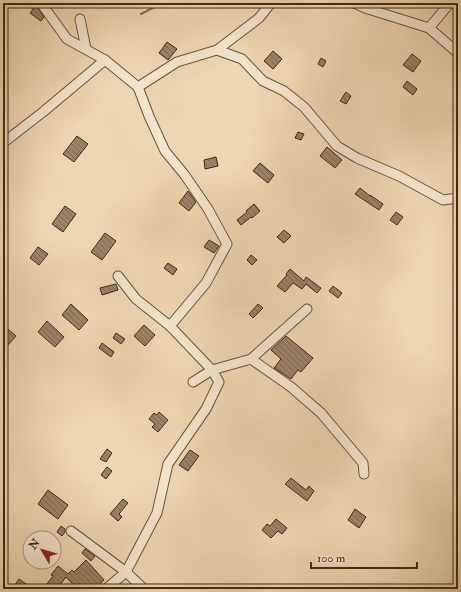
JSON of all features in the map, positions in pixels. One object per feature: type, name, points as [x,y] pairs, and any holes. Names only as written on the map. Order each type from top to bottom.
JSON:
[{"type":"street","points":[[40,3],[68,39],[105,60],[138,87],[165,151],[184,174],[208,208],[227,244],[206,283],[170,326]]},
{"type":"street","points":[[138,87],[177,62],[217,50],[259,18],[271,3]]},
{"type":"street","points":[[354,3],[365,8],[429,28],[458,53]]},
{"type":"street","points":[[429,28],[450,3]]},
{"type":"street","points":[[80,18],[86,49]]},
{"type":"street","points":[[217,50],[242,59],[263,81],[284,91],[304,107],[337,146],[357,158],[399,176],[443,200],[458,198]]},
{"type":"street","points":[[3,143],[43,112],[105,60]]},
{"type":"street","points":[[106,589],[126,572],[157,513],[168,464],[206,408],[219,382],[212,370],[170,326],[136,299],[118,276]]},
{"type":"street","points":[[193,382],[212,370],[251,359],[307,309]]},
{"type":"street","points":[[251,359],[291,387],[321,413],[363,463],[364,474]]},
{"type":"street","points":[[71,531],[126,572],[144,589]]},
{"type":"building","points":[[36,5],[44,17],[41,21],[30,13]]},
{"type":"building","points":[[167,42],[177,49],[168,60],[159,53]]},
{"type":"building","points":[[273,51],[282,59],[273,69],[264,61]]},
{"type":"building","points":[[412,54],[421,61],[413,72],[403,65]]},
{"type":"building","points":[[321,58],[326,61],[323,67],[318,64]]},
{"type":"building","points":[[407,81],[417,89],[413,95],[403,87]]},
{"type":"building","points":[[346,92],[351,96],[346,104],[340,101]]},
{"type":"building","points":[[298,132],[304,134],[301,140],[295,138]]},
{"type":"building","points":[[77,136],[88,144],[74,162],[63,154]]},
{"type":"building","points":[[327,147],[342,160],[335,168],[320,156]]},
{"type":"building","points":[[216,157],[218,166],[205,169],[204,160]]},
{"type":"building","points":[[260,163],[274,175],[268,183],[253,171]]},
{"type":"building","points":[[360,188],[383,204],[379,210],[355,194]]},
{"type":"building","points":[[188,191],[196,202],[189,211],[179,203]]},
{"type":"building","points":[[254,204],[260,211],[241,225],[237,220]]},
{"type":"building","points":[[65,206],[76,214],[63,232],[52,224]]},
{"type":"building","points":[[396,212],[403,217],[397,225],[390,220]]},
{"type":"building","points":[[284,230],[291,236],[284,243],[277,237]]},
{"type":"building","points":[[105,233],[116,241],[102,260],[91,252]]},
{"type":"building","points":[[209,240],[219,246],[214,253],[204,247]]},
{"type":"building","points":[[38,247],[48,254],[39,265],[30,258]]},
{"type":"building","points":[[251,255],[257,260],[252,265],[247,260]]},
{"type":"building","points":[[168,263],[177,269],[173,275],[164,268]]},
{"type":"building","points":[[290,269],[304,281],[306,277],[321,288],[317,293],[306,284],[302,289],[293,283],[285,292],[277,286],[287,275],[286,274]]},
{"type":"building","points":[[116,284],[118,290],[102,295],[100,288]]},
{"type":"building","points":[[333,286],[342,293],[338,298],[329,291]]},
{"type":"building","points":[[71,304],[88,320],[79,330],[62,315]]},
{"type":"building","points":[[258,304],[263,308],[253,318],[249,314]]},
{"type":"building","points":[[47,321],[64,337],[55,347],[38,332]]},
{"type":"building","points":[[3,325],[16,336],[7,346],[3,343]]},
{"type":"building","points":[[144,325],[155,335],[145,346],[134,336]]},
{"type":"building","points":[[116,333],[125,339],[121,344],[113,338]]},
{"type":"building","points":[[286,336],[313,358],[301,372],[298,370],[291,379],[274,368],[281,359],[271,350]]},
{"type":"building","points":[[102,343],[114,352],[111,357],[99,348]]},
{"type":"building","points":[[159,412],[168,420],[158,432],[152,427],[155,424],[149,419],[154,413],[157,415]]},
{"type":"building","points":[[107,449],[112,453],[106,462],[100,459]]},
{"type":"building","points":[[190,450],[199,456],[188,471],[179,465]]},
{"type":"building","points":[[107,467],[112,471],[106,479],[101,475]]},
{"type":"building","points":[[291,478],[306,490],[309,486],[314,491],[307,501],[285,484]]},
{"type":"building","points":[[48,490],[68,505],[58,519],[38,504]]},
{"type":"building","points":[[123,499],[128,503],[119,514],[122,517],[118,521],[110,514]]},
{"type":"building","points":[[355,509],[366,517],[359,528],[348,520]]},
{"type":"building","points":[[276,519],[287,528],[282,534],[278,531],[271,538],[262,530],[267,524],[270,526]]},
{"type":"building","points":[[61,526],[65,529],[62,536],[62,530],[58,530]]},
{"type":"building","points":[[85,549],[95,556],[91,561],[82,553]]},
{"type":"building","points":[[86,560],[104,580],[94,589],[77,589],[66,577],[57,589],[43,589],[53,576],[51,575],[55,570],[62,569],[68,574],[72,570],[74,572]]},
{"type":"building","points":[[19,579],[33,589],[12,589]]},
{"type":"waterway","points":[[141,14],[162,3]]}]
